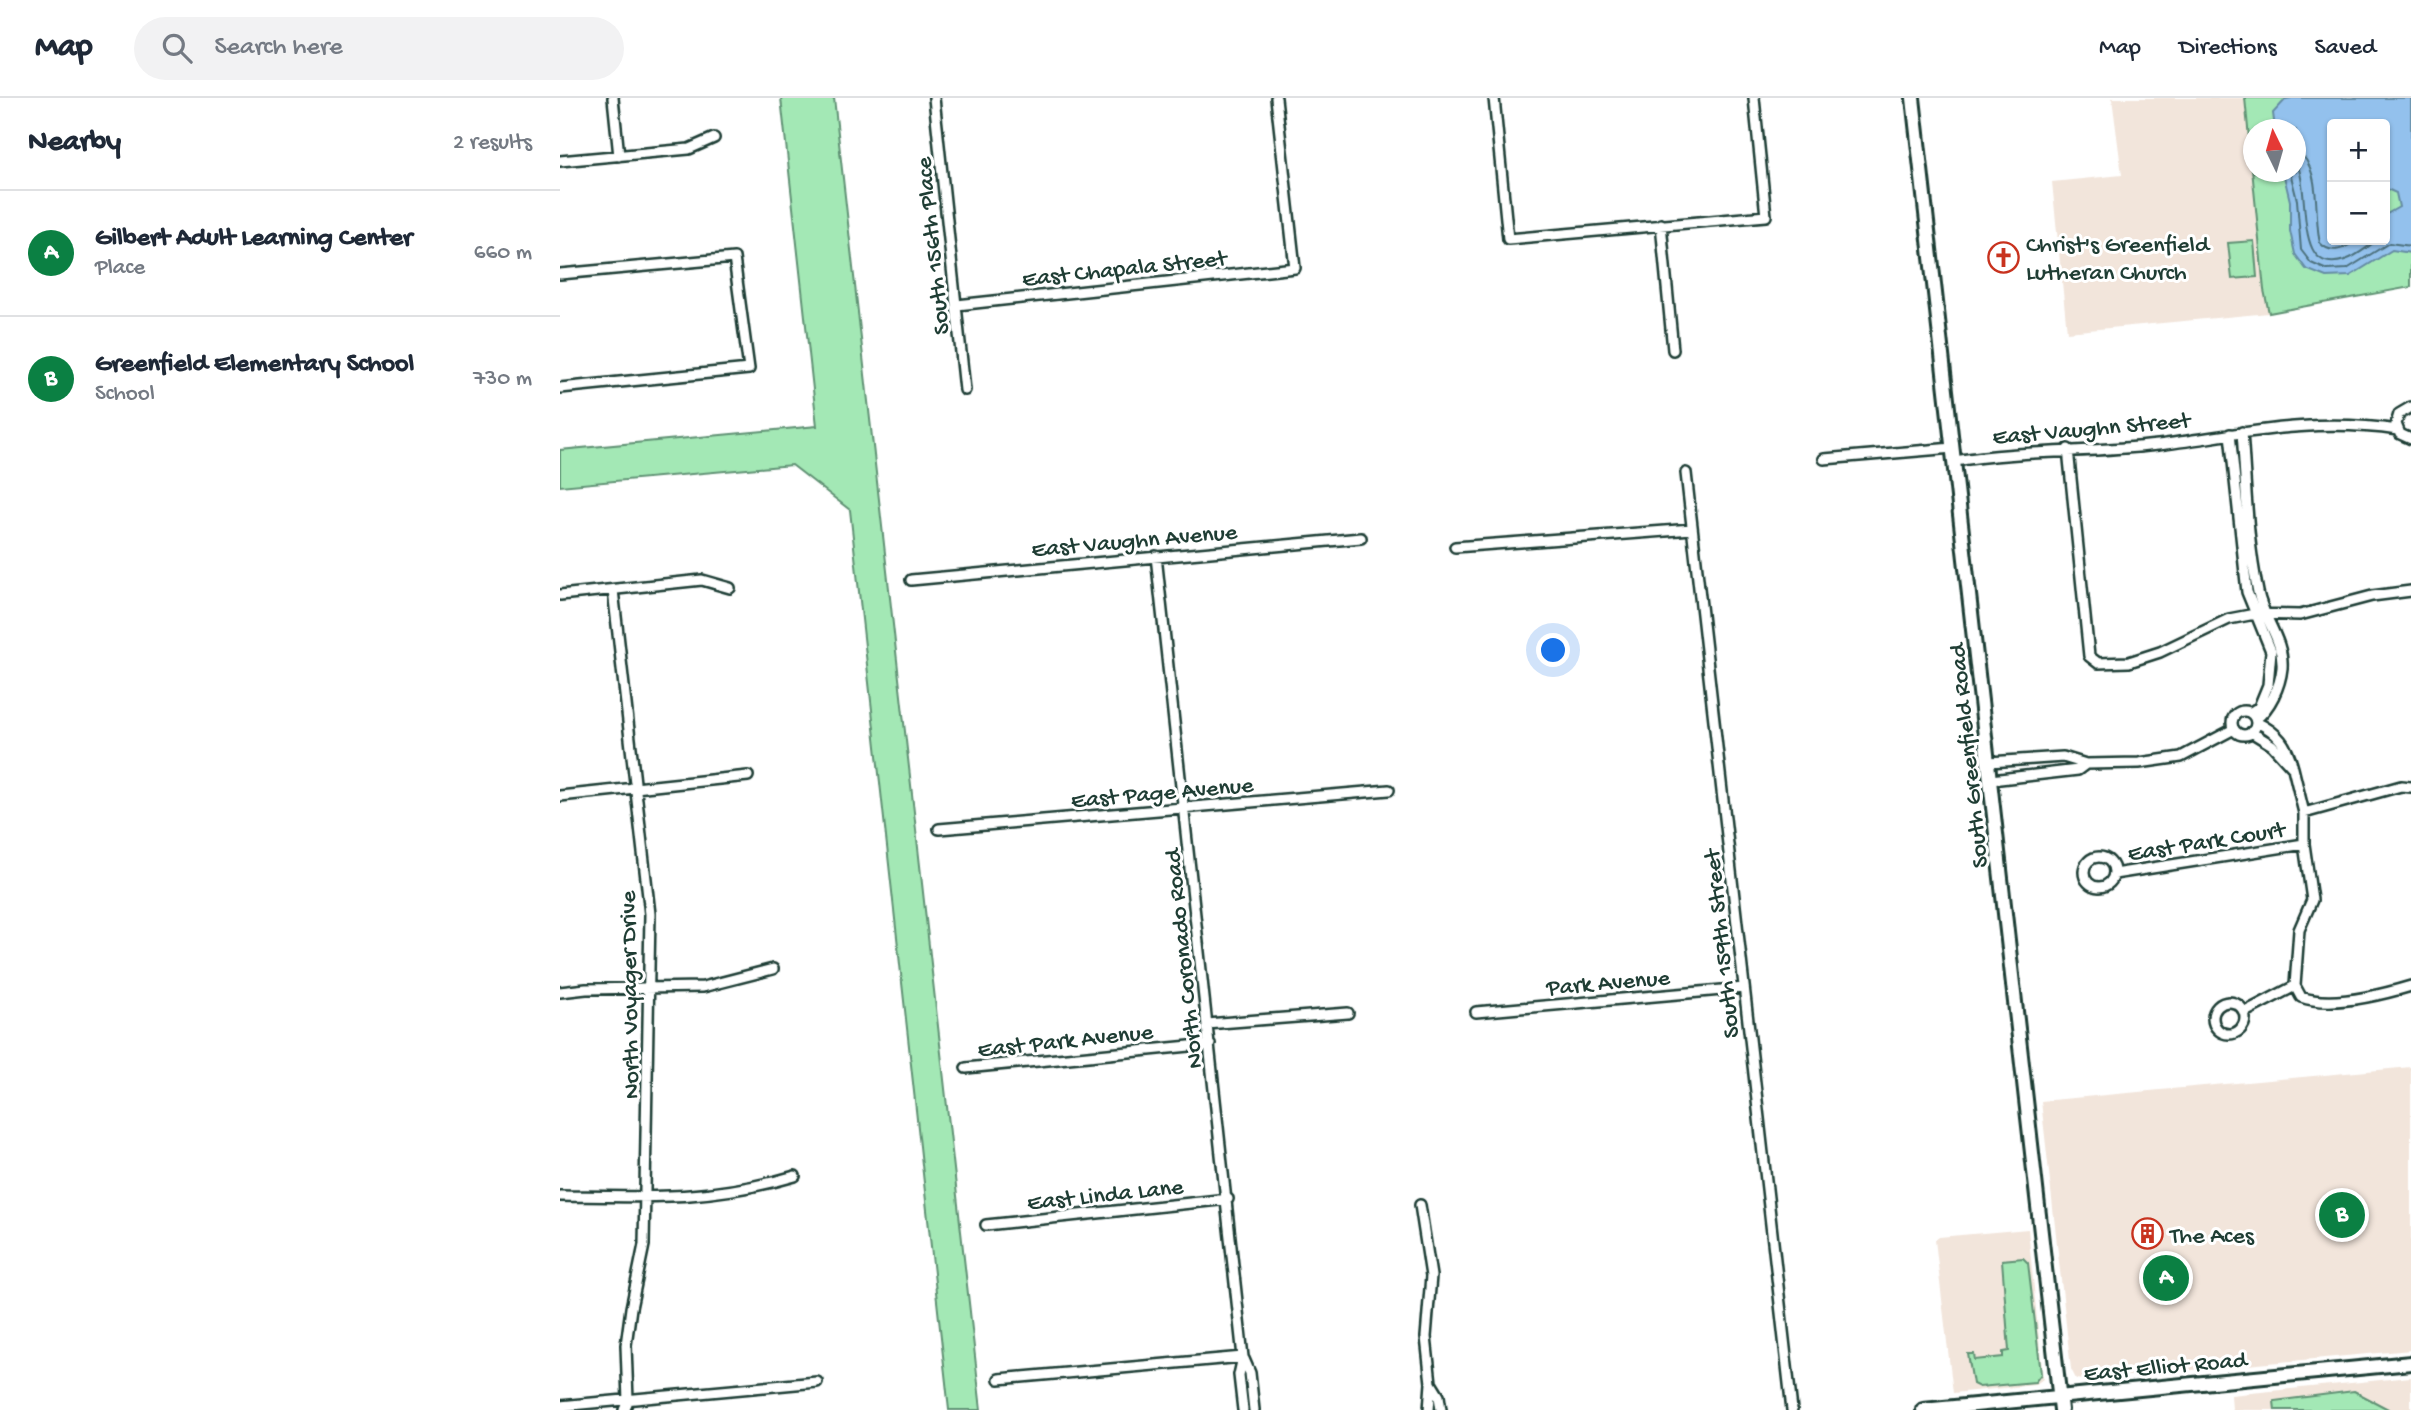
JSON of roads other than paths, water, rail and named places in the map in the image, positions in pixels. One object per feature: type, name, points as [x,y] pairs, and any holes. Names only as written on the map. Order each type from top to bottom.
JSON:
[{"type":"main road","name":"South Greenfield Road","points":[[1913,98],[2060,1403]]},
{"type":"main road","name":"East Elliot Road","points":[[1923,1410],[2060,1403],[2411,1363]]},
{"type":"street","points":[[613,98],[619,156]]},
{"type":"street","name":"South 156th Place","points":[[934,98],[965,390]]},
{"type":"street","name":"East Chapala Street","points":[[957,305],[1295,268],[1276,98]]},
{"type":"street","points":[[1494,98],[1508,239],[1766,216],[1754,98]]},
{"type":"street","points":[[560,161],[689,149],[714,138]]},
{"type":"street","points":[[1661,224],[1673,350]]},
{"type":"street","points":[[560,274],[734,258],[748,369],[560,388]]},
{"type":"street","points":[[2411,407],[2399,414],[2398,430],[2411,439]]},
{"type":"street","name":"East Vaughn Street","points":[[1824,459],[2159,444],[2231,433],[2330,423],[2398,430]]},
{"type":"street","points":[[2242,432],[2258,596],[2280,648],[2282,667],[2275,693],[2264,713],[2254,718]]},
{"type":"street","points":[[2231,433],[2247,592],[2271,651],[2268,685],[2251,732]]},
{"type":"street","points":[[2068,449],[2089,656],[2098,663],[2129,662],[2160,652],[2229,619],[2255,614],[2300,615],[2372,596],[2411,592]]},
{"type":"street","name":"South 159th Street","points":[[1686,473],[1792,1410]]},
{"type":"street","points":[[2239,514],[2249,513]]},
{"type":"street","points":[[1455,547],[1692,528]]},
{"type":"street","name":"East Vaughn Avenue","points":[[911,580],[1361,538]]},
{"type":"street","name":"North Coronado Road","points":[[1156,556],[1228,1199],[1243,1357],[1239,1375],[1243,1410]]},
{"type":"street","points":[[560,596],[702,580],[730,588]]},
{"type":"street","name":"North Voyager Drive","points":[[614,590],[650,914],[645,1245],[626,1345],[626,1405]]},
{"type":"street","points":[[2293,768],[2264,738],[2251,732],[2240,734],[2234,729],[2232,721],[2236,714],[2243,711],[2279,737],[2289,752],[2293,768],[2304,813],[2304,844],[2312,900],[2300,930],[2295,985],[2301,998],[2312,1001],[2379,996],[2411,986]]},
{"type":"street","points":[[1989,762],[2063,757],[2086,764],[2139,763],[2182,757],[2234,729]]},
{"type":"street","points":[[2039,758],[2041,774]]},
{"type":"street","points":[[1991,780],[2078,770],[2086,764]]},
{"type":"street","points":[[560,796],[748,776]]},
{"type":"street","points":[[2304,813],[2411,787]]},
{"type":"street","name":"East Page Avenue","points":[[939,829],[1389,790]]},
{"type":"street","name":"East Park Court","points":[[2114,874],[2304,844]]},
{"type":"street","points":[[560,992],[586,989],[703,988],[773,969]]},
{"type":"street","points":[[2245,1012],[2295,985]]},
{"type":"street","name":"Park Avenue","points":[[1476,1012],[1744,988]]},
{"type":"street","points":[[1207,1024],[1348,1013]]},
{"type":"street","name":"East Park Avenue","points":[[965,1068],[1210,1044]]},
{"type":"street","points":[[560,1196],[717,1195],[795,1176]]},
{"type":"street","name":"East Linda Lane","points":[[986,1225],[1228,1199]]},
{"type":"street","points":[[1420,1205],[1431,1276],[1426,1337],[1431,1383],[1429,1410]]},
{"type":"street","points":[[999,1379],[1243,1357]]},
{"type":"street","name":"North Coronado Road","points":[[1243,1357],[1250,1373],[1254,1410]]},
{"type":"street","points":[[560,1406],[626,1405],[817,1382]]},
{"type":"street","points":[[1431,1383],[1439,1396],[1441,1410]]},
{"type":"street","points":[[626,1405],[635,1410]]},
{"type":"water","points":[[2292,98],[2411,98],[2411,253],[2392,250],[2350,276],[2326,277],[2306,269],[2295,254],[2285,182],[2306,182],[2306,119],[2274,119],[2273,113],[2286,99]]},
{"type":"place","name":"Christ's Greenfield Lutheran Church","points":[[2003,257]]},
{"type":"place","name":"Greenfield Elementary School","points":[[2342,1215]]},
{"type":"place","name":"The Aces","points":[[2147,1234]]},
{"type":"place","name":"Gilbert Adult Learning Center","points":[[2166,1278]]}]
